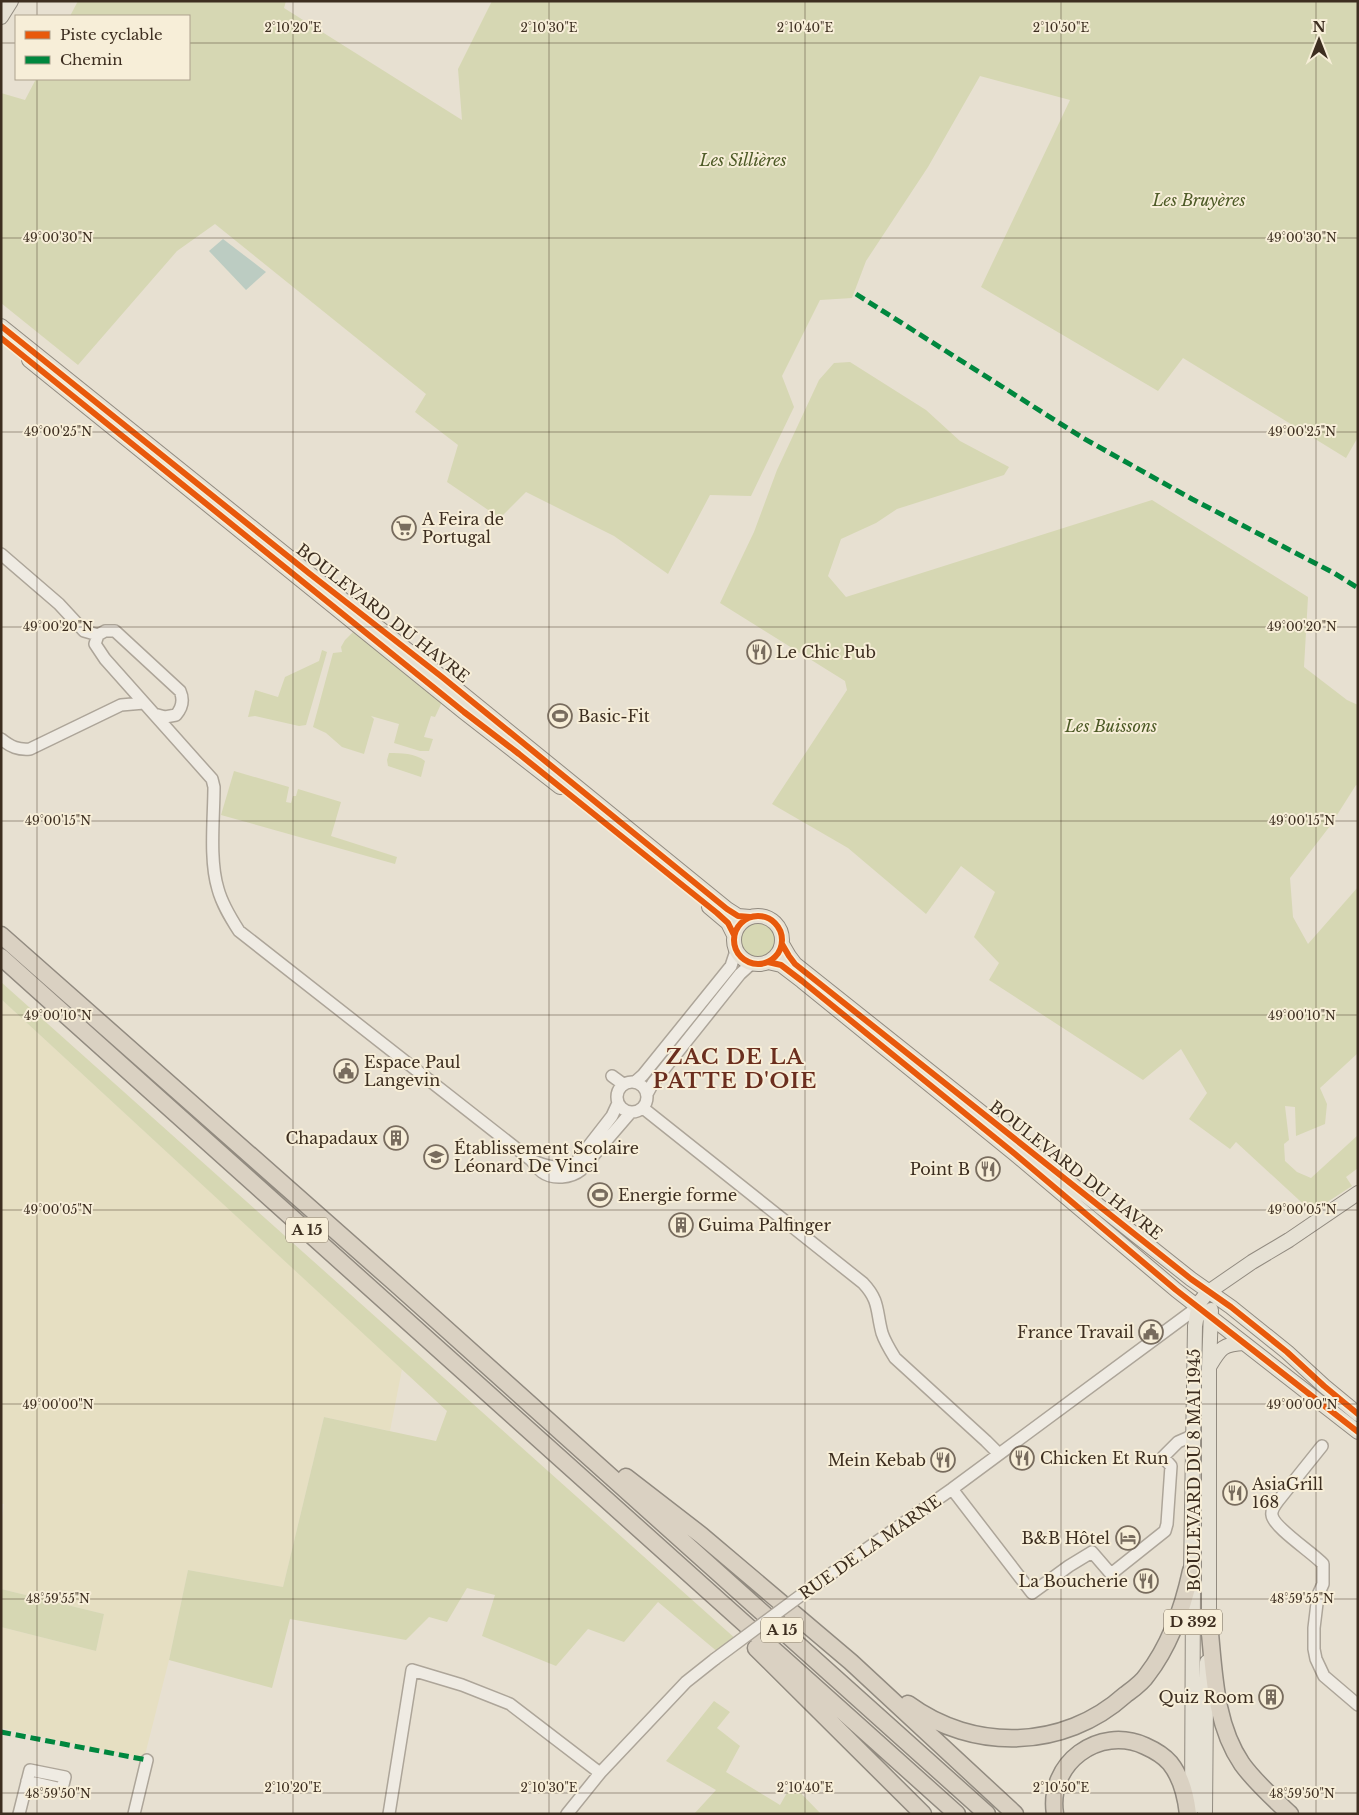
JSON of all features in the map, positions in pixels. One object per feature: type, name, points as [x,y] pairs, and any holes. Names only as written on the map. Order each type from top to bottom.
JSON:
[{"type":"highway","name":"A 15","points":[[1,935],[577,1446],[987,1814]]},
{"type":"highway","name":"A 15","points":[[1,957],[957,1814]]},
{"type":"highway","points":[[577,1446],[587,1446],[701,1535],[851,1662],[1015,1814]]},
{"type":"highway","points":[[851,1662],[923,1715],[961,1731],[991,1738],[1026,1738],[1049,1734],[1084,1723],[1114,1706],[1146,1677],[1166,1648],[1192,1576]]},
{"type":"highway","points":[[701,1586],[730,1621],[920,1812]]},
{"type":"highway","points":[[1209,1623],[1218,1703],[1231,1743],[1243,1764],[1290,1814]]},
{"type":"highway","points":[[1055,1814],[1054,1797],[1057,1784],[1069,1763],[1078,1754],[1099,1742],[1124,1739],[1150,1748],[1170,1763],[1183,1788],[1190,1814]]},
{"type":"main road","points":[[1,17],[11,1]]},
{"type":"main road","name":"BOULEVARD DU HAVRE","points":[[1,326],[310,574],[434,670],[727,909],[738,916],[763,916],[773,920],[781,932],[782,944],[788,956],[795,964],[1209,1303],[1244,1343],[1358,1432]]},
{"type":"main road","name":"BOULEVARD DU HAVRE","points":[[1,338],[464,712],[717,912],[728,923],[734,935],[736,951]]},
{"type":"main road","points":[[734,935],[740,924],[750,917]]},
{"type":"main road","points":[[736,951],[741,958],[751,964],[758,964],[768,962],[778,955],[782,944]]},
{"type":"main road","name":"BOULEVARD DU HAVRE","points":[[768,962],[781,965],[802,981],[1008,1148],[1144,1263],[1209,1303]]},
{"type":"main road","points":[[1355,1194],[1289,1240],[1252,1262],[1209,1303],[1240,1325],[1267,1336],[1300,1362],[1330,1392],[1358,1414]]},
{"type":"main road","name":"BOULEVARD DU 8 MAI 1945","points":[[1205,1814],[1209,1623],[1209,1303]]},
{"type":"main road","name":"BOULEVARD DU 8 MAI 1945","points":[[1190,1814],[1195,1343],[1209,1303]]},
{"type":"main road","points":[[1209,1368],[1222,1348],[1230,1344],[1244,1343]]},
{"type":"main road","points":[[1192,1576],[1209,1581]]},
{"type":"street","points":[[1,554],[59,604],[84,631],[98,635],[105,631],[115,631],[180,692],[183,700],[176,715],[176,729],[180,742]]},
{"type":"street","points":[[98,635],[96,644],[105,659],[212,779],[214,787],[215,877],[220,896],[228,914],[239,931],[549,1175],[568,1177],[576,1174],[631,1112]]},
{"type":"street","points":[[1,739],[20,749],[30,749],[121,705],[144,703]]},
{"type":"street","points":[[154,714],[165,717],[176,715]]},
{"type":"street","points":[[531,1160],[547,1167],[570,1166],[577,1161],[612,1116],[618,1103],[618,1091],[623,1084],[635,1082],[643,1075],[731,966],[736,951]]},
{"type":"street","points":[[618,1103],[623,1110],[631,1112],[643,1108],[646,1104],[647,1094],[657,1078],[740,974],[751,964]]},
{"type":"street","points":[[612,1076],[623,1084]]},
{"type":"street","points":[[635,1082],[643,1086],[647,1094]]},
{"type":"street","points":[[643,1108],[863,1283],[876,1301],[883,1335],[895,1358],[999,1454]]},
{"type":"street","name":"RUE DE LA MARNE","points":[[567,1814],[600,1772],[686,1682],[808,1590],[952,1489],[1209,1303]]},
{"type":"street","points":[[952,1489],[1032,1593],[1092,1552],[1112,1574],[1165,1531],[1171,1466],[1163,1456],[1178,1442],[1194,1435]]},
{"type":"street","points":[[1322,1446],[1278,1501],[1272,1511],[1272,1515],[1277,1525],[1323,1564],[1323,1584],[1318,1595],[1314,1628],[1316,1659],[1324,1676],[1358,1705]]},
{"type":"street","points":[[389,1814],[412,1670],[462,1685],[510,1704],[600,1772]]},
{"type":"street","points":[[134,1814],[148,1760]]},
{"type":"street","points":[[19,1814],[27,1781]]},
{"type":"shaded area","points":[[223,239],[266,272],[246,290],[209,251]]},
{"type":"shaded area","points":[[1,999],[402,1369],[390,1431],[324,1417],[283,1587],[188,1570],[169,1660],[144,1759],[1,1728],[1,1627],[96,1651],[104,1614],[1,1589],[1,1525],[4,1504],[1,1504]]},
{"type":"green space","points":[[78,1],[286,1],[284,8],[462,120],[458,69],[492,1],[1358,1],[1358,437],[1346,458],[1183,358],[1158,391],[981,287],[1070,100],[980,76],[928,167],[866,261],[852,298],[820,300],[782,376],[794,407],[751,496],[710,495],[668,574],[614,536],[526,492],[500,518],[447,482],[458,445],[415,412],[426,394],[215,224],[177,251],[78,365],[1,303],[1,93],[25,100],[35,80],[190,80],[190,15],[71,15]]},
{"type":"green space","name":"Les Buissons","points":[[850,362],[926,410],[960,441],[1009,467],[1004,475],[897,509],[876,523],[841,539],[828,576],[846,597],[1152,500],[1308,597],[1304,667],[1347,700],[1358,705],[1358,786],[1356,785],[1330,826],[1290,878],[1293,917],[1308,944],[1358,887],[1358,1053],[1320,1088],[1327,1104],[1325,1124],[1296,1136],[1295,1107],[1285,1106],[1289,1140],[1284,1144],[1285,1161],[1297,1172],[1311,1178],[1358,1135],[1358,1168],[1346,1177],[1352,1186],[1312,1212],[1236,1142],[1230,1149],[1189,1119],[1207,1093],[1181,1049],[1143,1080],[989,980],[999,963],[974,937],[995,892],[961,866],[926,914],[848,848],[772,804],[847,690],[845,681],[720,603],[754,532],[777,470],[819,380],[834,363]]},
{"type":"green space","points":[[354,631],[442,702],[435,717],[431,716],[424,737],[433,739],[429,751],[420,751],[394,743],[399,724],[371,716],[374,719],[364,754],[342,747],[326,733],[313,727],[333,653],[342,652],[341,647],[345,640]]},
{"type":"green space","points":[[322,650],[327,652],[306,725],[299,726],[255,716],[248,717],[255,690],[278,697],[285,677],[319,661]]},
{"type":"green space","points":[[389,753],[412,755],[425,761],[421,777],[388,766]]},
{"type":"green space","points":[[234,771],[289,787],[286,802],[291,803],[298,789],[341,802],[331,836],[397,857],[395,864],[221,815]]},
{"type":"green space","points":[[758,921],[772,926],[777,940],[772,954],[758,959],[744,954],[739,940],[744,926]]},
{"type":"green space","points":[[1,982],[737,1640],[719,1653],[658,1602],[624,1642],[588,1629],[556,1666],[482,1636],[495,1595],[467,1588],[447,1622],[429,1617],[406,1640],[290,1619],[272,1688],[169,1660],[188,1570],[283,1587],[324,1417],[436,1441],[447,1411],[1,999]]},
{"type":"green space","points":[[1,1589],[104,1614],[96,1651],[1,1627]]},
{"type":"green space","points":[[714,1701],[730,1712],[717,1728],[740,1746],[726,1772],[780,1805],[792,1784],[821,1814],[694,1814],[716,1790],[666,1761]]},
{"type":"marked path","points":[[856,294],[1083,438],[1192,499],[1334,573],[1358,588]]},
{"type":"marked path","points":[[1,1732],[147,1760]]},
{"type":"cycle path","points":[[1,326],[310,574],[442,677],[727,909],[738,916],[750,917]]},
{"type":"cycle path","points":[[1,338],[464,712],[717,913],[728,923],[734,935]]},
{"type":"cycle path","points":[[753,916],[763,916],[772,920],[778,926],[781,931],[782,940],[781,949],[772,960],[763,964],[753,964],[744,960],[738,954],[734,945],[734,935],[738,926],[744,920],[753,916]]},
{"type":"cycle path","points":[[782,944],[795,964],[1191,1279],[1231,1307],[1287,1352],[1358,1414]]},
{"type":"cycle path","points":[[768,962],[781,965],[802,981],[1015,1154],[1176,1290],[1358,1432]]},
{"type":"place","name":"A Feira de Portugal","points":[[404,528]]},
{"type":"place","name":"Le Chic Pub","points":[[759,652]]},
{"type":"place","name":"Basic-Fit","points":[[560,716]]},
{"type":"place","name":"Espace Paul Langevin","points":[[346,1071]]},
{"type":"place","name":"Chapadaux","points":[[396,1138]]},
{"type":"place","name":"Établissement Scolaire Léonard De Vinci","points":[[436,1157]]},
{"type":"place","name":"Point B","points":[[988,1169]]},
{"type":"place","name":"Energie forme","points":[[600,1195]]},
{"type":"place","name":"Guima Palfinger","points":[[681,1225]]},
{"type":"place","name":"France Travail","points":[[1151,1332]]},
{"type":"place","name":"Chicken Et Run","points":[[1022,1458]]},
{"type":"place","name":"Mein Kebab","points":[[943,1460]]},
{"type":"place","name":"AsiaGrill 168","points":[[1235,1493]]},
{"type":"place","name":"B&B Hôtel","points":[[1128,1538]]},
{"type":"place","name":"La Boucherie","points":[[1146,1581]]},
{"type":"place","name":"Quiz Room","points":[[1271,1697]]},
{"type":"district","name":"ZAC DE LA PATTE D'OIE","points":[[735,1069]]},
{"type":"park label","name":"Les Sillières","points":[[743,160]]},
{"type":"park label","name":"Les Bruyères","points":[[1199,200]]}]
